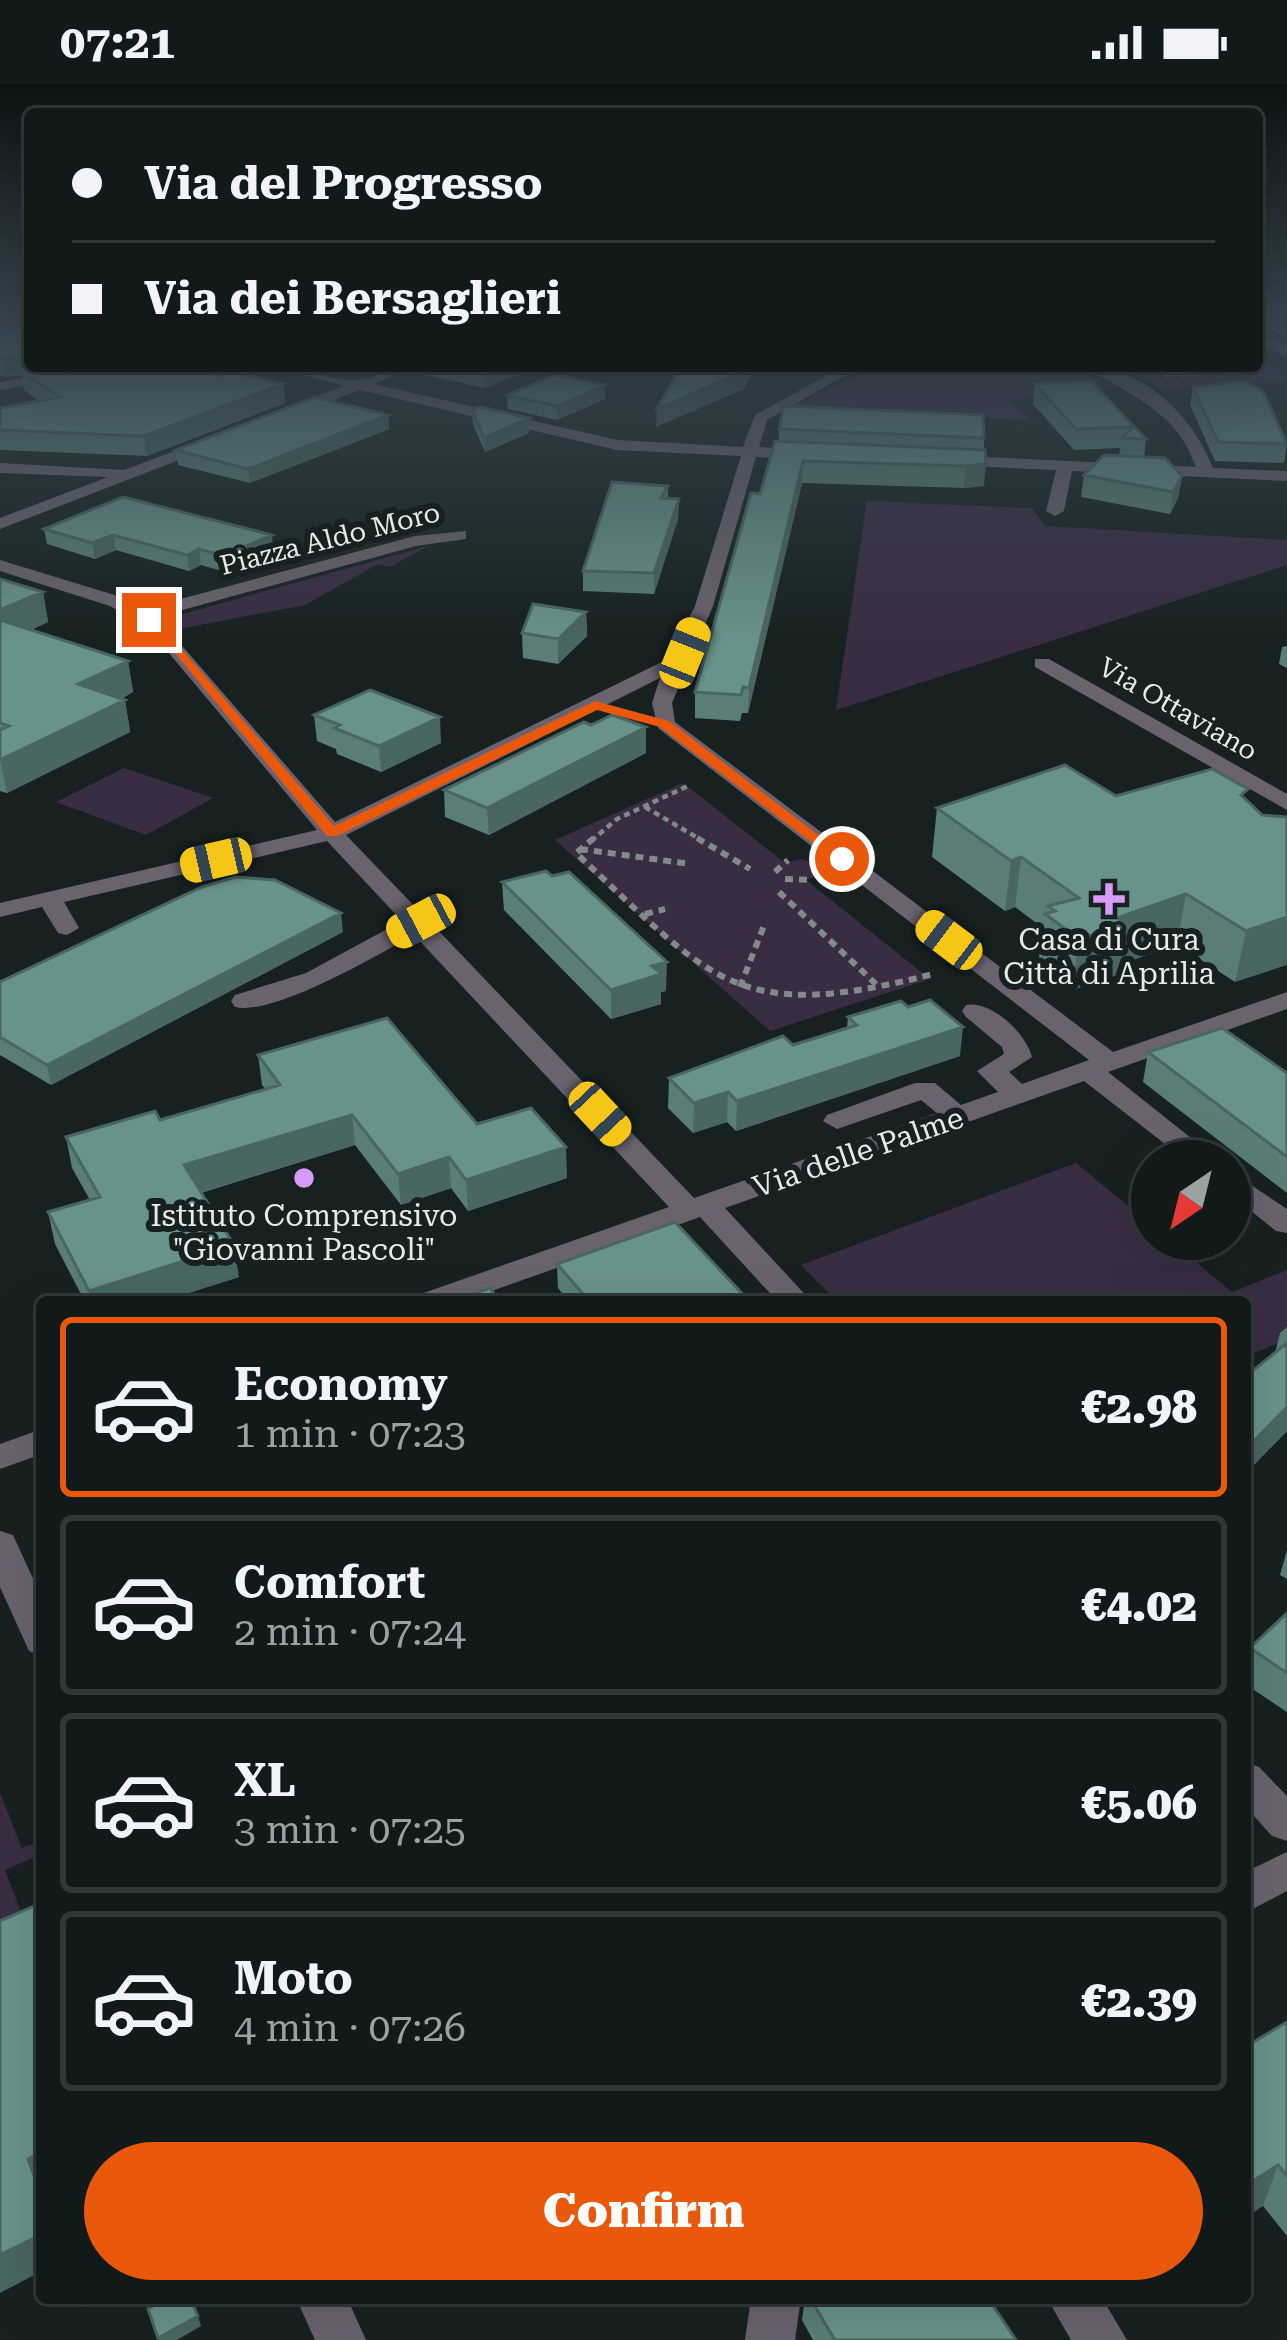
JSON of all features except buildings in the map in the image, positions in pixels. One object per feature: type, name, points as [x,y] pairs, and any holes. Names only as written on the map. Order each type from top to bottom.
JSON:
[{"type":"street","points":[[552,430],[617,445],[836,456]]},
{"type":"street","points":[[646,717],[662,703],[704,606],[746,452],[757,430]]},
{"type":"street","points":[[1186,430],[1206,471]]},
{"type":"street","points":[[0,524],[230,435]]},
{"type":"street","points":[[933,460],[1287,476]]},
{"type":"street","points":[[1055,511],[1065,465]]},
{"type":"street","points":[[0,468],[135,473]]},
{"type":"street","name":"Piazza Aldo Moro","points":[[144,615],[416,541],[460,535]]},
{"type":"street","points":[[0,565],[109,598],[144,615],[332,833],[790,1296]]},
{"type":"street","points":[[0,910],[332,833],[676,663]]},
{"type":"street","name":"Via Ottaviano","points":[[1042,663],[1287,802]]},
{"type":"street","points":[[595,705],[646,717],[1100,1068],[1181,1140]]},
{"type":"street","points":[[49,898],[67,928]]},
{"type":"street","points":[[244,1001],[315,978],[421,921]]},
{"type":"street","name":"Via delle Palme","points":[[446,1296],[1287,1000]]},
{"type":"street","points":[[975,1011],[1016,1044],[1018,1057],[992,1072],[1019,1096]]},
{"type":"street","points":[[836,1121],[925,1089],[958,1117]]},
{"type":"street","points":[[1251,1196],[1287,1224]]},
{"type":"street","points":[[0,1456],[36,1443]]},
{"type":"street","points":[[0,1544],[36,1627]]},
{"type":"street","points":[[1251,1785],[1287,1824]]},
{"type":"street","points":[[1251,1891],[1287,1870]]},
{"type":"street","points":[[324,2304],[340,2340]]},
{"type":"street","points":[[770,2340],[775,2304]]},
{"type":"street","points":[[1076,2304],[1102,2340]]},
{"type":"path","points":[[690,785],[643,806],[576,853],[718,980],[740,987],[815,994],[881,989],[933,974]]},
{"type":"path","points":[[643,806],[750,869]]},
{"type":"path","points":[[580,849],[690,864]]},
{"type":"path","points":[[776,872],[788,860]]},
{"type":"path","points":[[785,879],[812,880]]},
{"type":"path","points":[[779,892],[881,989]]},
{"type":"path","points":[[645,914],[665,909]]},
{"type":"path","points":[[740,987],[765,923]]},
{"type":"shaded area","points":[[867,501],[1032,508],[1045,526],[1287,540],[1287,565],[836,710]]},
{"type":"shaded area","points":[[428,546],[390,567],[378,564],[305,605],[179,629],[168,618]]},
{"type":"shaded area","points":[[124,768],[213,798],[146,835],[56,802]]},
{"type":"shaded area","points":[[683,783],[785,863],[802,859],[820,865],[821,874],[806,880],[930,979],[770,1031],[555,840]]},
{"type":"shaded area","points":[[1076,1163],[1131,1209],[1131,1260],[1193,1260],[1232,1292],[1287,1270],[1287,1339],[1251,1354],[1251,1296],[831,1296],[801,1265]]},
{"type":"shaded area","points":[[0,1793],[22,1848],[36,1842],[36,1857],[5,1870],[30,1935],[0,1948]]},
{"type":"place","name":"Casa di Cura Città di Aprilia","points":[[1109,899]]},
{"type":"place","name":"Istituto Comprensivo \"Giovanni Pascoli\"","points":[[304,1178]]},
{"type":"route","points":[[149,620],[332,833],[595,705],[645,715],[664,724],[842,859]]}]
